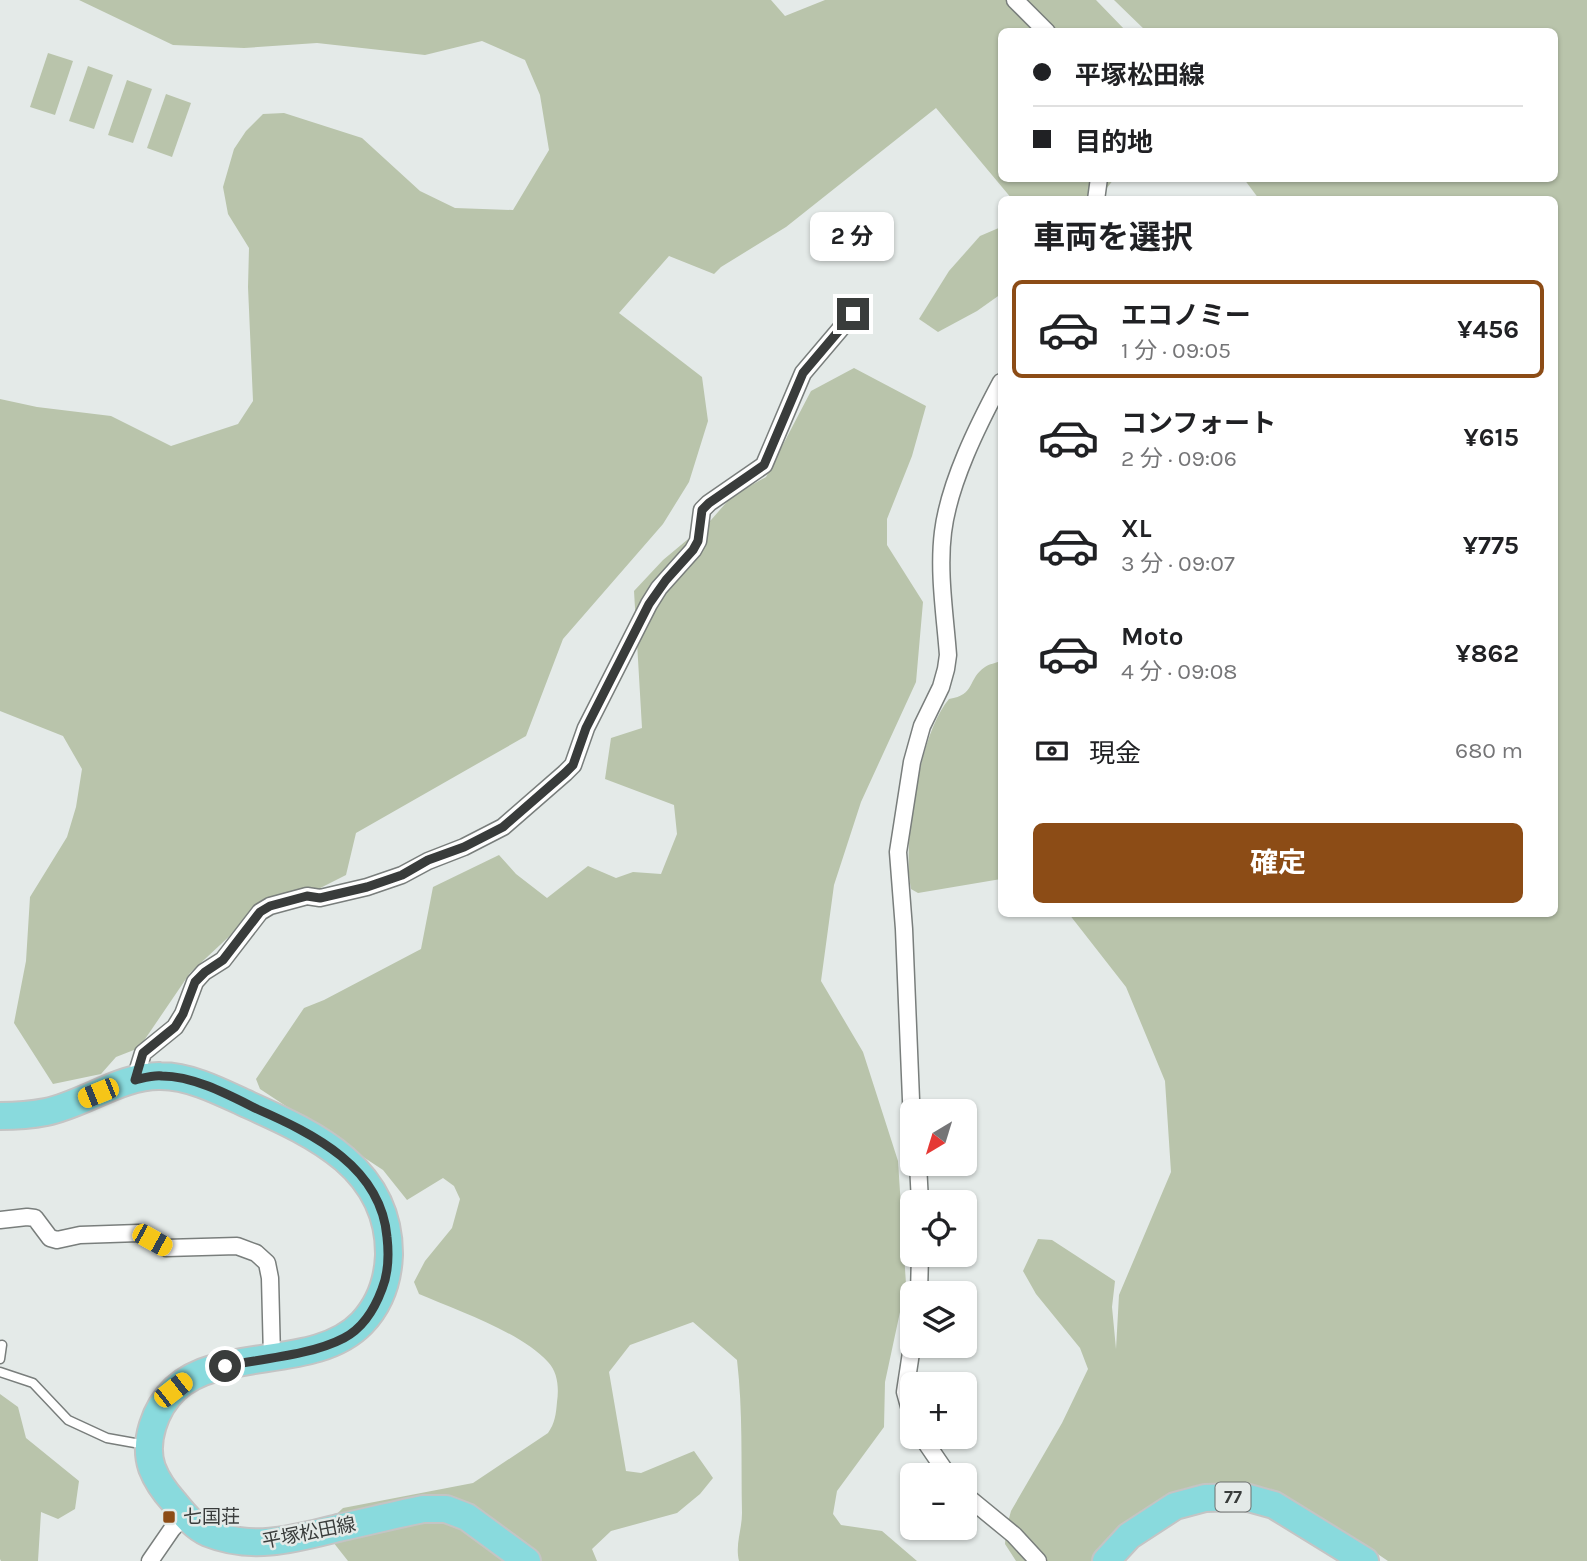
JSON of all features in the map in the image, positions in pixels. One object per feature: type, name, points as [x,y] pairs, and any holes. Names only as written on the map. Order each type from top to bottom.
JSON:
[{"type":"main road","points":[[0,1116],[47,1112],[135,1080],[161,1076],[186,1080],[275,1116],[329,1145],[349,1161],[365,1179],[377,1201],[387,1228],[388,1276],[376,1305],[364,1322],[346,1337],[321,1348],[225,1366],[187,1379],[173,1390],[160,1407],[152,1427],[149,1446]]},
{"type":"main road","name":"平塚松田線","points":[[149,1446],[152,1467],[163,1489],[184,1516],[206,1532],[249,1543],[278,1542],[423,1509],[446,1509],[467,1517],[527,1561]]},
{"type":"main road","name":"77","points":[[1105,1561],[1129,1536],[1175,1506],[1205,1498],[1245,1497],[1274,1505],[1365,1561]]},
{"type":"street","points":[[1015,0],[1043,28]]},
{"type":"street","points":[[135,1080],[143,1053],[175,1027],[195,982],[223,960],[260,912],[270,906],[307,896],[320,898],[367,887],[402,875],[428,860],[464,847],[503,827],[573,765],[586,728],[649,604],[698,541],[702,510],[764,465],[803,373],[853,314]]},
{"type":"street","points":[[911,1099],[898,852],[912,762],[922,726],[946,669],[948,655],[942,556],[946,513],[969,450],[998,388]]},
{"type":"street","points":[[0,1220],[35,1218],[50,1238],[57,1240],[79,1235],[139,1233],[166,1248],[237,1246],[256,1253],[267,1263],[270,1278],[272,1356]]},
{"type":"street","points":[[977,1505],[1014,1535],[1038,1561]]},
{"type":"street","points":[[150,1561],[184,1516]]},
{"type":"lane","points":[[0,1359],[2,1345]]},
{"type":"lane","points":[[0,1372],[33,1383],[68,1420],[107,1438],[149,1446]]},
{"type":"green space","points":[[79,0],[771,0],[785,16],[825,0],[1096,0],[1123,28],[998,28],[998,182],[1112,182],[1100,196],[1009,196],[936,108],[786,227],[714,274],[669,256],[619,313],[702,377],[708,421],[689,482],[663,524],[563,639],[526,736],[356,833],[346,875],[235,931],[190,973],[139,1048],[116,1057],[101,1074],[53,1084],[14,1023],[26,961],[30,897],[67,837],[76,807],[82,769],[63,736],[0,711],[0,399],[37,407],[111,416],[171,446],[238,424],[253,401],[249,248],[228,214],[223,187],[234,149],[246,131],[263,114],[284,113],[362,138],[420,191],[455,208],[513,210],[549,150],[540,95],[525,60],[482,41],[425,55],[317,43],[244,48],[173,45]]},
{"type":"green space","points":[[1114,0],[1587,0],[1587,1561],[1388,1561],[1351,1536],[1290,1505],[1193,1490],[1107,1561],[1016,1561],[1005,1544],[1011,1511],[1062,1423],[1088,1369],[1080,1348],[1036,1294],[1023,1271],[1038,1239],[1052,1240],[1115,1281],[1112,1307],[1116,1349],[1119,1295],[1171,1172],[1165,1081],[1126,987],[1071,917],[1558,917],[1558,196],[1257,196],[1246,182],[1558,182],[1558,28],[1143,28]]},
{"type":"green space","points":[[48,53],[73,61],[55,115],[30,107]]},
{"type":"green space","points":[[88,66],[113,75],[94,129],[69,121]]},
{"type":"green space","points":[[127,80],[152,89],[133,143],[108,135]]},
{"type":"green space","points":[[166,94],[191,103],[172,157],[147,148]]},
{"type":"green space","points":[[998,228],[998,296],[938,332],[919,319],[949,271],[980,236]]},
{"type":"green space","points":[[854,368],[926,406],[912,456],[887,519],[887,545],[923,602],[916,682],[861,802],[834,885],[821,981],[863,1052],[898,1161],[900,1267],[905,1267],[906,1281],[900,1281],[900,1312],[885,1382],[884,1427],[837,1491],[833,1514],[841,1525],[882,1531],[917,1561],[739,1561],[742,1513],[737,1360],[693,1322],[630,1345],[609,1372],[626,1471],[641,1473],[694,1451],[713,1478],[700,1494],[677,1513],[611,1531],[592,1549],[597,1561],[348,1561],[322,1528],[343,1508],[473,1483],[548,1433],[556,1414],[557,1381],[548,1362],[522,1341],[419,1294],[414,1282],[425,1261],[452,1228],[460,1199],[454,1186],[443,1178],[407,1200],[383,1170],[260,1089],[256,1079],[304,1008],[421,949],[433,887],[499,855],[516,874],[547,898],[588,866],[616,878],[633,872],[661,874],[677,834],[674,805],[605,779],[611,738],[642,728],[634,591],[663,560],[711,520],[732,496],[766,477],[811,391]]},
{"type":"green space","points":[[998,662],[998,880],[918,893],[911,889],[909,845],[915,790],[929,737],[938,715],[949,699],[968,690],[979,672]]},
{"type":"green space","points":[[0,1394],[18,1407],[26,1438],[79,1481],[75,1509],[58,1519],[41,1512],[38,1561],[0,1559]]},
{"type":"place","name":"七国荘","points":[[169,1517]]},
{"type":"route","points":[[225,1366],[321,1348],[346,1337],[364,1322],[376,1305],[388,1276],[387,1228],[365,1179],[349,1161],[329,1145],[275,1116],[186,1080],[161,1076],[135,1080],[143,1053],[175,1027],[195,982],[223,960],[251,920],[260,912],[270,906],[307,896],[320,898],[367,887],[402,875],[428,860],[482,839],[503,827],[573,765],[586,728],[649,604],[698,541],[702,510],[764,465],[803,373],[853,314]]}]
